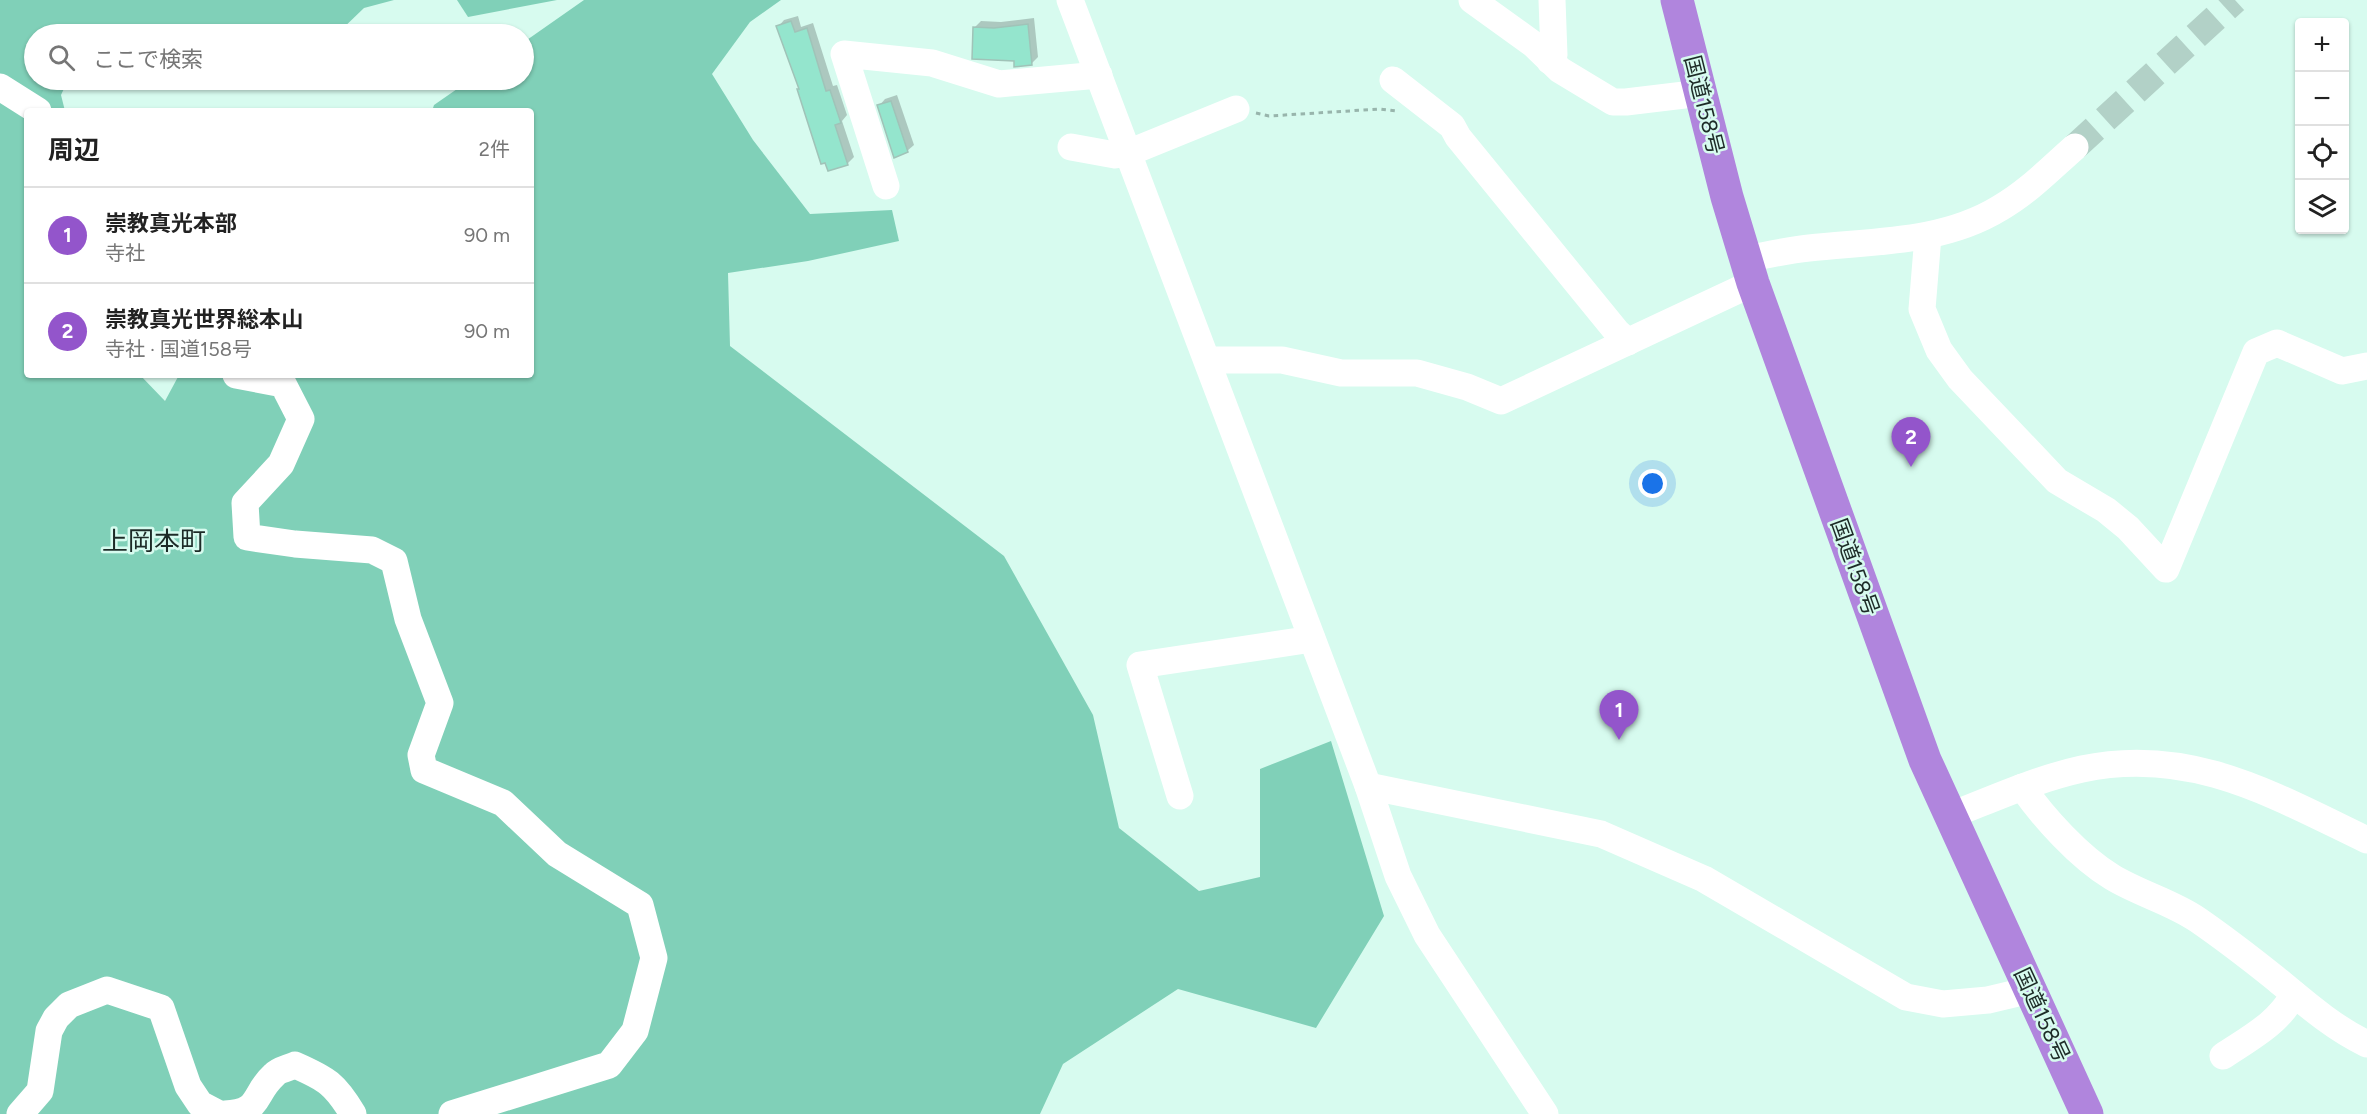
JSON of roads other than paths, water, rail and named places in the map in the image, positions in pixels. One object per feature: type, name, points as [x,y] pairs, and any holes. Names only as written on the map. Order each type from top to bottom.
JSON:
[{"type":"highway","name":"国道158号","points":[[1677,0],[1727,197],[1750,271],[1925,760],[2087,1114]]},
{"type":"street","points":[[1070,0],[1368,786],[1398,876],[1427,935],[1545,1114]]},
{"type":"street","points":[[1472,0],[1533,44],[1560,70],[1613,102],[1701,93]]},
{"type":"street","points":[[1550,61],[1554,55],[1552,0]]},
{"type":"street","points":[[886,186],[844,54],[932,63],[999,84],[1099,75]]},
{"type":"street","points":[[1394,80],[1452,126],[1617,332],[1628,342]]},
{"type":"street","points":[[0,87],[33,108]]},
{"type":"street","points":[[1071,147],[1115,155],[1128,153],[1236,109]]},
{"type":"street","points":[[1208,360],[1282,360],[1341,373],[1417,374],[1467,387],[1501,401],[1628,342],[1750,271],[1805,248],[1928,236],[1952,231],[2000,208],[2019,196],[2075,147]]},
{"type":"street","points":[[1928,236],[1922,309],[1939,350],[1960,378],[2058,481],[2106,510],[2128,528],[2166,569],[2256,352],[2277,343],[2342,371],[2367,366]]},
{"type":"street","points":[[252,378],[283,384],[301,419],[281,464],[245,503],[247,537],[295,544],[372,550],[394,561],[408,619],[440,703],[421,755],[424,770],[503,803],[557,854],[640,904],[654,958],[635,1031],[609,1065],[452,1114]]},
{"type":"street","points":[[1180,796],[1140,665],[1312,639]]},
{"type":"street","points":[[1949,816],[2058,775],[2105,765],[2175,764],[2232,779],[2367,840]]},
{"type":"street","points":[[1368,786],[1601,834],[1704,879],[1906,997],[1943,1004],[1988,1000],[2030,990]]},
{"type":"street","points":[[2022,787],[2034,804],[2061,833],[2111,876],[2156,899],[2184,910],[2255,962],[2339,1029],[2367,1044]]},
{"type":"street","points":[[20,1114],[40,1090],[49,1031],[56,1017],[69,1005],[107,990],[161,1008],[188,1086],[200,1104],[219,1114]]},
{"type":"street","points":[[2223,1056],[2271,1024],[2286,1009],[2294,994]]},
{"type":"street","points":[[225,1114],[250,1109],[274,1074],[295,1065],[320,1076],[339,1090],[353,1114]]},
{"type":"tunnel","points":[[2075,147],[2235,0]]},
{"type":"place","name":"崇教真光世界総本山","points":[[1911,467]]},
{"type":"place","name":"崇教真光本部","points":[[1619,740]]},
{"type":"district","name":"上岡本町","points":[[154,541]]}]
